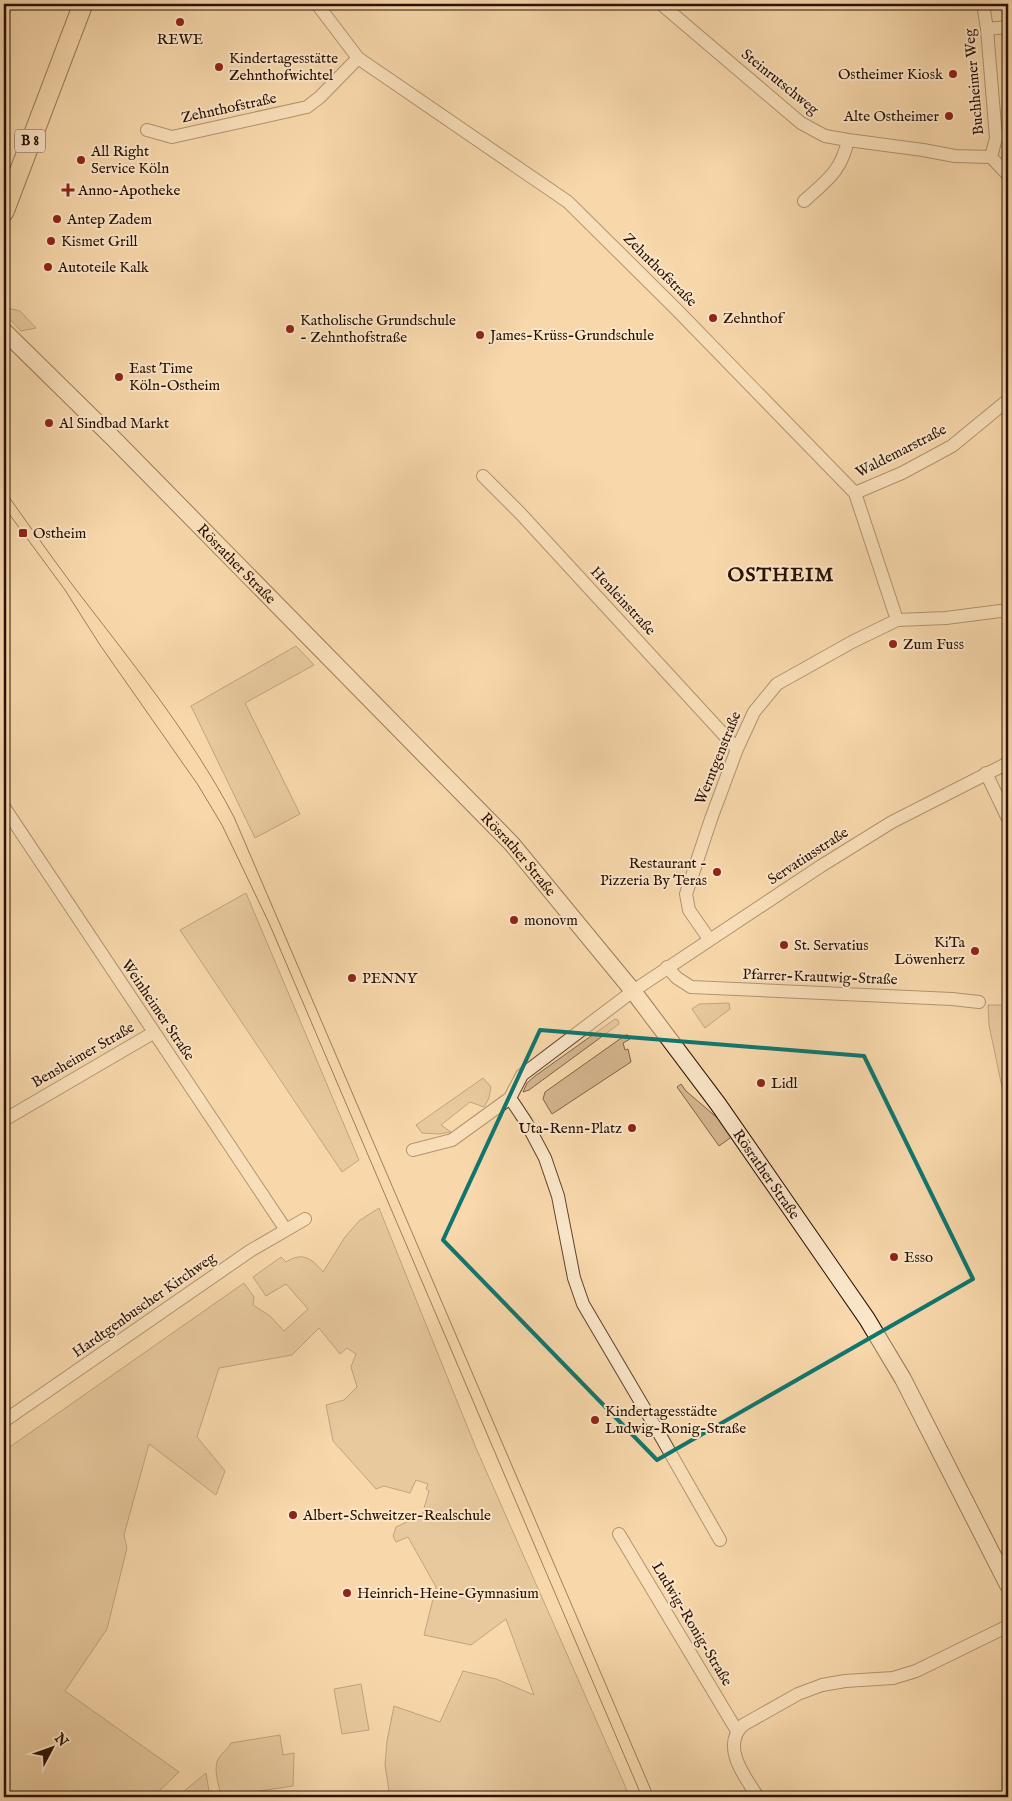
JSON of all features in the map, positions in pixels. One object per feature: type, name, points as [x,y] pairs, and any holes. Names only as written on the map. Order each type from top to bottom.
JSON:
[{"type":"main road","name":"B 8","points":[[4,212],[83,4]]},
{"type":"main road","name":"Rösrather Straße","points":[[4,331],[114,439],[512,844],[633,991],[718,1104],[867,1320],[903,1380],[1008,1585]]},
{"type":"main road","points":[[4,350],[28,355]]},
{"type":"street","name":"Zehnthofstraße","points":[[317,4],[358,58],[568,202],[676,309],[855,493],[897,620]]},
{"type":"street","name":"Steinrutschweg","points":[[661,4],[801,124],[825,136],[954,156],[991,157]]},
{"type":"street","name":"Buchheimer Weg","points":[[983,4],[987,29],[996,138],[991,157]]},
{"type":"street","points":[[987,29],[1008,27]]},
{"type":"street","name":"Zehnthofstraße","points":[[148,130],[172,137],[307,107],[320,97],[358,58]]},
{"type":"street","points":[[804,201],[835,173],[844,158],[848,140]]},
{"type":"street","points":[[991,157],[1008,175]]},
{"type":"street","name":"Waldemarstraße","points":[[855,493],[902,473],[952,446],[1008,400]]},
{"type":"street","name":"Henleinstraße","points":[[483,476],[520,513],[737,750]]},
{"type":"street","name":"Werntgenstraße","points":[[709,939],[689,910],[686,894],[737,750],[754,712],[777,684],[852,642],[897,620],[946,618],[1008,610]]},
{"type":"street","name":"Servatiusstraße","points":[[633,991],[709,939],[892,822],[1008,762]]},
{"type":"street","points":[[986,773],[1008,819]]},
{"type":"street","name":"Weinheimer Straße","points":[[4,807],[286,1230]]},
{"type":"street","name":"Pfarrer-Krautwig-Straße","points":[[667,967],[677,978],[691,987],[952,999],[979,1002]]},
{"type":"street","points":[[413,1150],[452,1140],[510,1098],[522,1075],[633,991]]},
{"type":"street","name":"Bensheimer Straße","points":[[4,1120],[153,1033]]},
{"type":"street","points":[[510,1098],[526,1122],[545,1158],[558,1196],[574,1278],[583,1304],[720,1540]]},
{"type":"street","name":"Hardtgenbuscher Kirchweg","points":[[4,1421],[250,1252],[305,1219]]},
{"type":"street","name":"Ludwig-Ronig-Straße","points":[[620,1534],[737,1731]]},
{"type":"street","points":[[758,1797],[745,1777],[733,1750],[737,1731],[743,1725],[798,1694],[822,1685],[846,1681],[893,1678],[916,1672],[1008,1626]]},
{"type":"highlighted area","points":[[540,1030],[864,1056],[973,1279],[657,1460],[443,1240]]},
{"type":"shaded area","points":[[8,308],[20,311],[36,328],[21,331],[4,313]]},
{"type":"shaded area","points":[[296,646],[314,665],[245,703],[300,814],[255,838],[191,706]]},
{"type":"shaded area","points":[[246,893],[359,1160],[342,1172],[180,930]]},
{"type":"shaded area","points":[[729,1003],[730,1009],[705,1028],[692,1009],[699,1004]]},
{"type":"shaded area","points":[[988,1005],[1008,1005],[1008,1116],[989,1025]]},
{"type":"shaded area","points":[[615,1019],[618,1020],[619,1024],[529,1090],[523,1092],[527,1083],[535,1076]]},
{"type":"shaded area","points":[[627,1034],[630,1039],[623,1043],[625,1050],[628,1049],[631,1062],[552,1114],[543,1099],[545,1092]]},
{"type":"shaded area","points":[[483,1078],[491,1087],[489,1098],[484,1107],[470,1102],[441,1125],[451,1132],[439,1134],[422,1133],[416,1125]]},
{"type":"shaded area","points":[[681,1084],[686,1091],[721,1121],[733,1136],[719,1146],[677,1087]]},
{"type":"shaded area","points":[[379,1208],[476,1448],[630,1797],[390,1797],[385,1765],[387,1741],[394,1706],[440,1722],[463,1671],[496,1679],[534,1695],[506,1619],[471,1645],[424,1635],[436,1587],[408,1537],[396,1542],[393,1536],[396,1527],[422,1515],[429,1491],[426,1489],[428,1484],[416,1480],[410,1493],[384,1486],[376,1489],[333,1441],[326,1405],[344,1400],[357,1387],[351,1367],[356,1354],[347,1348],[340,1354],[319,1328],[292,1355],[219,1368],[197,1437],[225,1471],[216,1495],[149,1444],[124,1535],[127,1548],[107,1629],[65,1691],[179,1772],[153,1797],[4,1797],[4,1451],[244,1283],[254,1297],[253,1305],[270,1316],[284,1331],[308,1309],[286,1284],[266,1296],[253,1277],[281,1257],[286,1262],[297,1257],[307,1258],[315,1263],[323,1272],[345,1237],[359,1221]]},
{"type":"shaded area","points":[[361,1684],[369,1730],[342,1734],[334,1689]]},
{"type":"shaded area","points":[[280,1735],[283,1755],[294,1753],[293,1786],[221,1797],[216,1769],[218,1759],[231,1743]]},
{"type":"shaded area","points":[[206,1773],[210,1797],[177,1797]]},
{"type":"tram line","points":[[4,490],[71,583],[158,697],[198,756],[234,817],[654,1797]]},
{"type":"tram line","points":[[4,507],[65,590],[100,645],[198,785],[222,825],[269,923],[642,1797]]},
{"type":"place","name":"REWE","points":[[180,22]]},
{"type":"place","name":"Kindertagesstätte Zehnthofwichtel","points":[[219,67]]},
{"type":"place","name":"Ostheimer Kiosk","points":[[953,74]]},
{"type":"place","name":"Alte Ostheimer","points":[[949,116]]},
{"type":"place","name":"All Right Service Köln","points":[[81,160]]},
{"type":"place","name":"Anno-Apotheke","points":[[68,190]]},
{"type":"place","name":"Antep Zadem","points":[[57,219]]},
{"type":"place","name":"Kismet Grill","points":[[51,241]]},
{"type":"place","name":"Autoteile Kalk","points":[[48,267]]},
{"type":"place","name":"Zehnthof","points":[[713,318]]},
{"type":"place","name":"Katholische Grundschule - Zehnthofstraße","points":[[290,329]]},
{"type":"place","name":"James-Krüss-Grundschule","points":[[480,335]]},
{"type":"place","name":"East Time Köln-Ostheim","points":[[119,377]]},
{"type":"place","name":"Al Sindbad Markt","points":[[49,423]]},
{"type":"place","name":"Ostheim","points":[[23,533]]},
{"type":"place","name":"Zum Fuss","points":[[893,644]]},
{"type":"place","name":"Restaurant - Pizzeria By Teras","points":[[717,872]]},
{"type":"place","name":"monovm","points":[[514,920]]},
{"type":"place","name":"St. Servatius","points":[[784,945]]},
{"type":"place","name":"KiTa Löwenherz","points":[[975,951]]},
{"type":"place","name":"PENNY","points":[[352,978]]},
{"type":"place","name":"Lidl","points":[[761,1083]]},
{"type":"place","name":"Uta-Renn-Platz","points":[[632,1128]]},
{"type":"place","name":"Esso","points":[[894,1257]]},
{"type":"place","name":"Kindertagesstädte Ludwig-Ronig-Straße","points":[[595,1420]]},
{"type":"place","name":"Albert-Schweitzer-Realschule","points":[[293,1515]]},
{"type":"place","name":"Heinrich-Heine-Gymnasium","points":[[347,1593]]},
{"type":"district","name":"OSTHEIM","points":[[781,575]]}]
